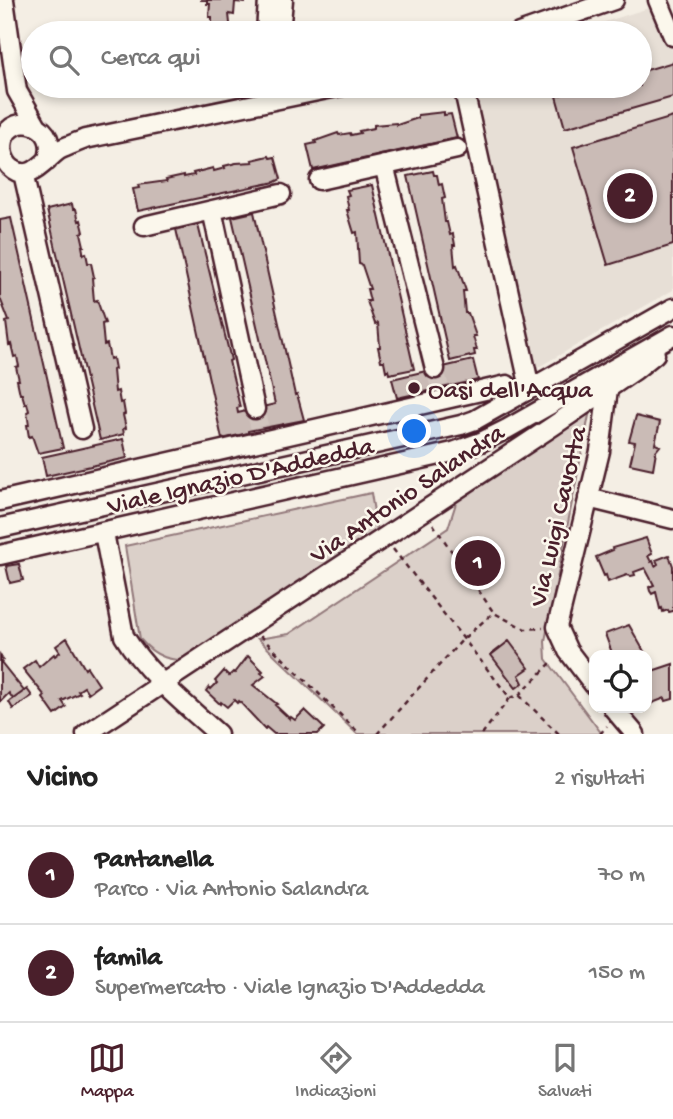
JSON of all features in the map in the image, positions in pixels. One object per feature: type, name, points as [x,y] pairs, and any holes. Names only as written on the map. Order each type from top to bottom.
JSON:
[{"type":"street","points":[[4,0],[17,91],[11,122],[3,141],[4,157],[12,169],[82,429]]},
{"type":"street","points":[[267,21],[268,0]]},
{"type":"street","points":[[281,21],[283,0]]},
{"type":"street","points":[[554,21],[614,0]]},
{"type":"street","points":[[658,0],[673,36]]},
{"type":"street","points":[[17,91],[21,97]]},
{"type":"street","points":[[21,98],[51,145],[47,161]]},
{"type":"street","points":[[12,169],[37,171],[67,146],[249,98]]},
{"type":"street","points":[[466,98],[530,388]]},
{"type":"street","points":[[3,141],[10,130],[23,124],[57,135],[107,134]]},
{"type":"street","points":[[319,180],[457,149]]},
{"type":"street","points":[[384,166],[435,369]]},
{"type":"street","points":[[144,226],[281,194]]},
{"type":"street","points":[[212,210],[255,409]]},
{"type":"street","name":"Viale Ignazio D'Addedda","points":[[0,528],[268,470],[475,420],[673,308]]},
{"type":"street","name":"Viale Ignazio D'Addedda","points":[[0,555],[462,449],[507,429],[673,336]]},
{"type":"street","name":"Via Antonio Salandra","points":[[86,734],[164,685],[608,389],[635,370],[673,336]]},
{"type":"street","name":"Viale Ignazio D'Addedda","points":[[0,501],[261,435],[442,394],[507,385]]},
{"type":"street","name":"Via Luigi Cavotta","points":[[589,678],[566,648],[557,627],[600,451],[608,389]]},
{"type":"street","points":[[442,394],[449,427]]},
{"type":"street","name":"Viale Ignazio D'Addedda","points":[[261,435],[268,470]]},
{"type":"street","points":[[587,498],[673,519]]},
{"type":"street","points":[[97,507],[90,513],[88,522],[95,531],[104,533],[124,636],[164,685],[218,734]]},
{"type":"street","points":[[617,713],[635,734]]},
{"type":"path","points":[[424,512],[494,613],[525,629],[557,627]]},
{"type":"path","points":[[384,538],[510,698]]},
{"type":"path","points":[[377,734],[463,639],[494,613]]},
{"type":"path","points":[[251,627],[360,734]]},
{"type":"path","points":[[482,734],[510,698],[519,695],[566,648]]},
{"type":"path","points":[[519,695],[559,734]]},
{"type":"shaded area","points":[[655,6],[673,51],[673,290],[535,369],[473,98],[652,98],[652,21],[608,21]]},
{"type":"shaded area","points":[[590,410],[545,641],[546,659],[602,734],[357,734],[258,639],[289,634],[448,528],[457,500]]},
{"type":"shaded area","points":[[371,493],[378,537],[195,659],[164,657],[152,651],[140,639],[125,546]]},
{"type":"building","points":[[207,0],[245,0],[245,3],[235,2],[234,15],[229,14],[230,21],[212,21],[212,17],[209,17],[210,4],[207,4]]},
{"type":"building","points":[[673,62],[673,97],[565,128],[557,98],[652,98],[652,68]]},
{"type":"building","points":[[444,112],[444,115],[451,114],[457,138],[313,170],[307,145],[316,143],[315,141],[338,133],[360,133],[359,131],[374,128],[374,125],[397,125],[418,118],[418,115]]},
{"type":"building","points":[[673,117],[673,245],[608,265],[573,147]]},
{"type":"building","points":[[275,157],[281,179],[275,182],[138,211],[133,189],[139,188],[138,185],[194,175],[193,173],[213,168],[214,171],[225,168],[224,166],[253,162],[252,160]]},
{"type":"building","points":[[433,171],[434,175],[437,175],[439,185],[442,184],[445,222],[450,235],[453,234],[455,266],[457,265],[466,291],[463,291],[465,313],[468,313],[476,336],[473,336],[477,350],[474,350],[475,355],[450,361],[408,176]]},
{"type":"building","points":[[372,185],[414,369],[389,374],[384,361],[381,361],[378,323],[375,324],[367,301],[370,301],[367,289],[370,289],[362,265],[359,264],[357,232],[354,233],[347,210],[347,190]]},
{"type":"building","points":[[72,204],[79,221],[81,220],[84,232],[81,233],[83,254],[86,253],[88,263],[91,263],[94,301],[97,300],[105,323],[102,324],[104,345],[107,344],[110,359],[113,358],[115,392],[118,391],[120,403],[123,402],[125,414],[124,434],[100,440],[47,210]]},
{"type":"building","points":[[254,212],[295,395],[297,394],[304,420],[222,439],[176,229],[198,225],[231,360],[229,361],[240,407],[237,408],[238,413],[275,404],[232,217]]},
{"type":"building","points":[[11,218],[63,448],[38,453],[32,436],[29,437],[29,411],[20,394],[17,356],[14,357],[11,344],[9,345],[6,322],[9,321],[0,298],[0,220]]},
{"type":"building","points":[[473,360],[478,380],[397,398],[392,379]]},
{"type":"building","points":[[636,416],[660,422],[655,444],[660,446],[656,451],[653,469],[630,464],[635,442],[629,441]]},
{"type":"building","points":[[123,439],[127,458],[46,476],[42,457]]},
{"type":"building","points":[[646,538],[652,554],[648,556],[655,566],[658,564],[656,560],[669,555],[673,566],[673,611],[663,612],[662,608],[660,609],[656,592],[652,594],[650,591],[649,587],[654,585],[645,568],[634,572],[635,575],[608,582],[596,557],[613,550],[612,548]]},
{"type":"building","points":[[19,564],[23,580],[10,583],[6,566]]},
{"type":"building","points":[[629,625],[643,650],[611,650],[605,634]]},
{"type":"building","points":[[67,638],[85,669],[87,667],[99,685],[88,693],[84,687],[78,691],[80,693],[62,701],[66,707],[55,715],[43,698],[45,696],[23,669],[35,660],[39,667],[54,654],[55,656],[60,652],[56,646]]},
{"type":"building","points":[[509,641],[529,668],[519,675],[523,683],[516,688],[491,655]]},
{"type":"building","points":[[0,655],[3,660],[1,662],[24,691],[13,699],[9,693],[0,702]]},
{"type":"building","points":[[248,656],[265,676],[253,685],[277,704],[275,705],[290,719],[291,717],[295,720],[305,710],[324,728],[318,734],[274,734],[266,727],[265,729],[239,701],[237,703],[234,700],[227,707],[206,691],[217,683],[215,681],[224,671],[229,676],[235,673]]},
{"type":"building","points":[[673,664],[673,699],[666,701],[665,698],[652,703],[652,671]]},
{"type":"building","points":[[27,689],[32,696],[13,709],[9,702]]},
{"type":"tunnel","points":[[435,369],[440,388]]},
{"type":"tunnel","points":[[255,409],[260,429]]},
{"type":"place","name":"famila","points":[[630,196]]},
{"type":"place","name":"Oasi dell'Acqua","points":[[414,388]]},
{"type":"place","name":"Pantanella","points":[[478,563]]}]
